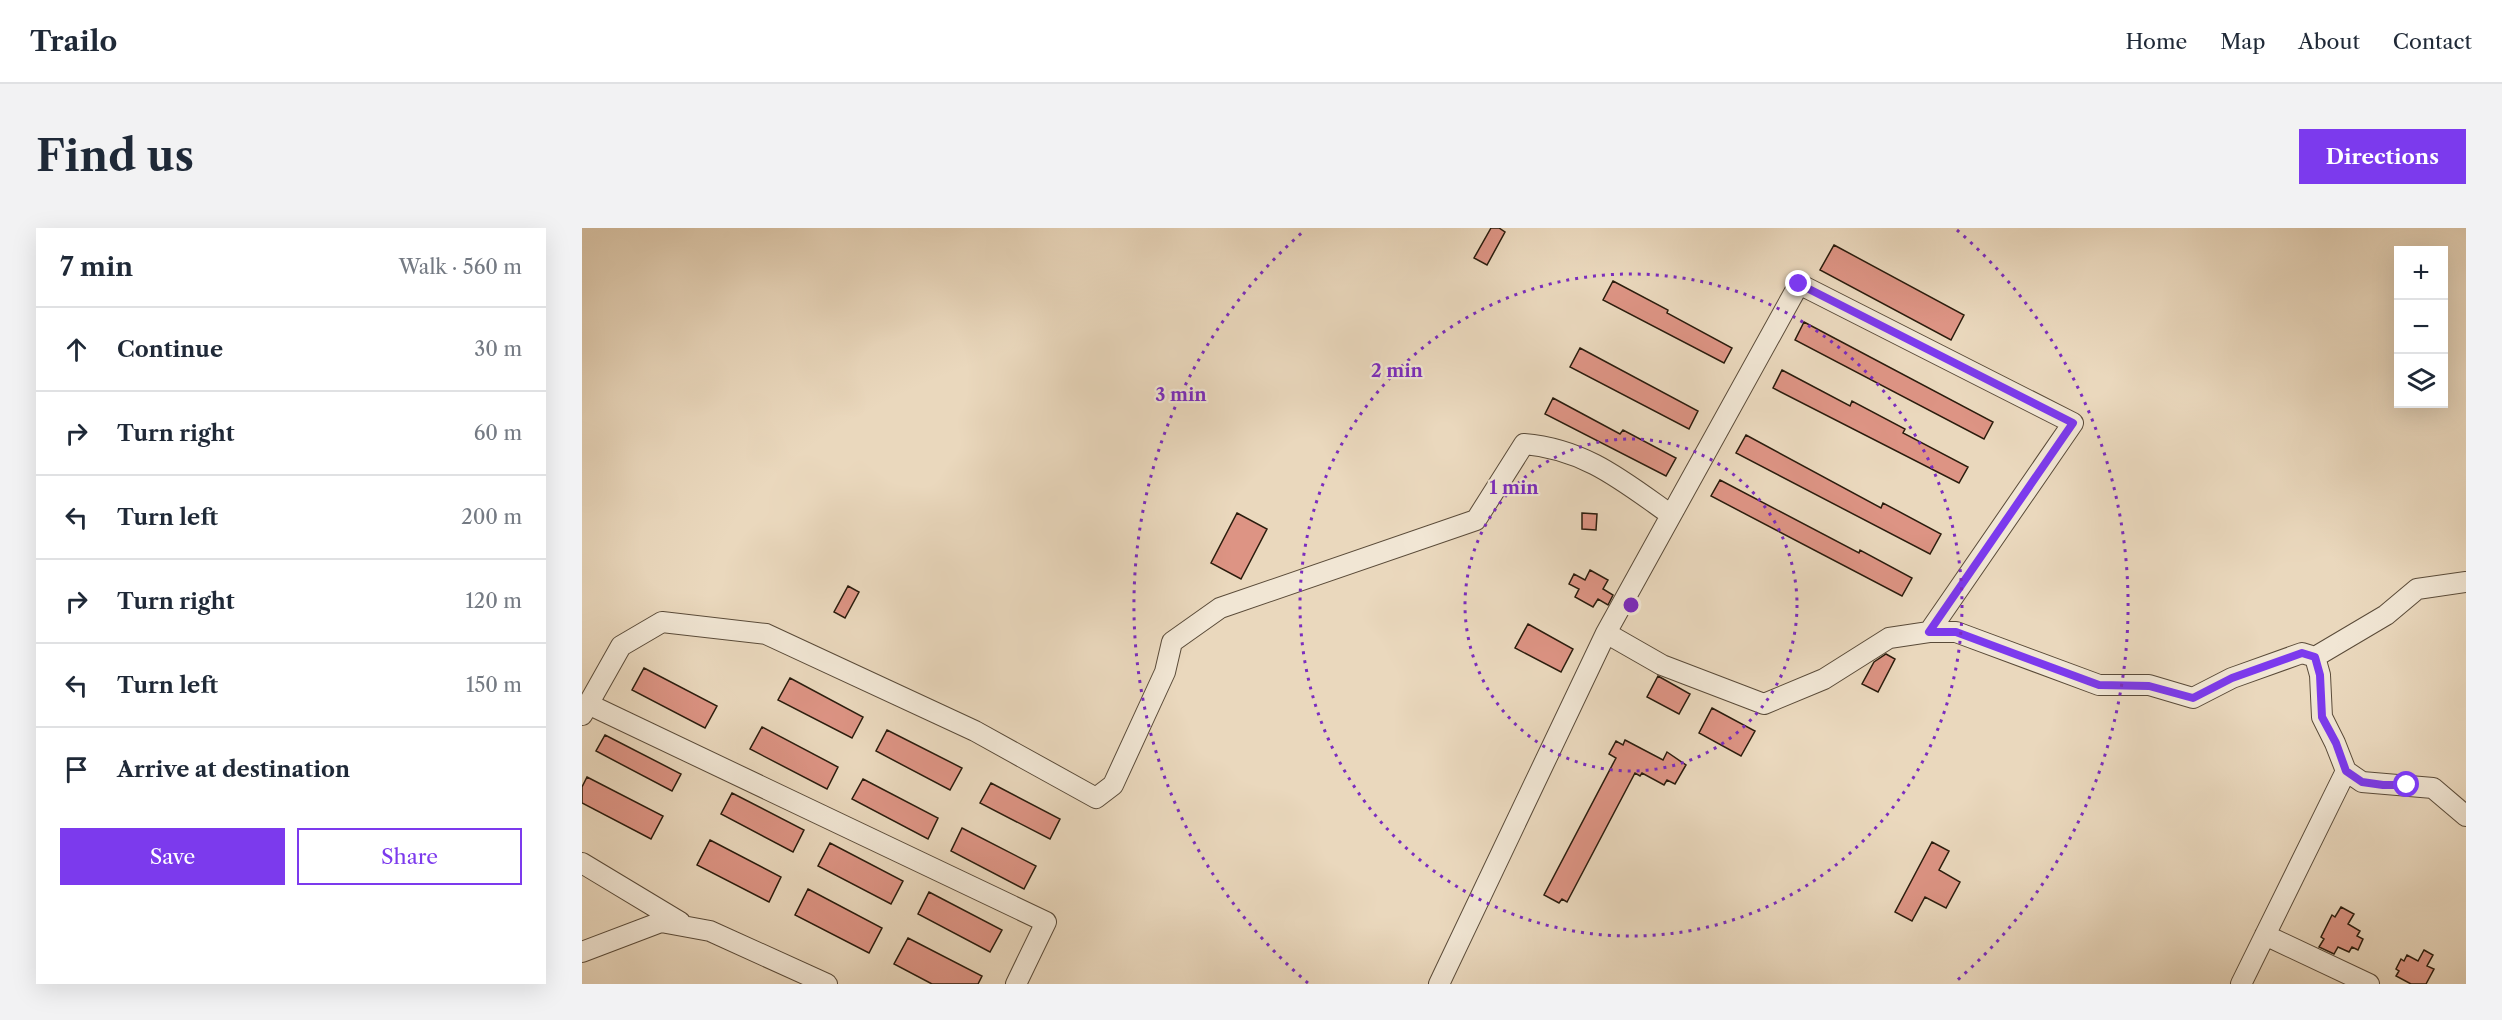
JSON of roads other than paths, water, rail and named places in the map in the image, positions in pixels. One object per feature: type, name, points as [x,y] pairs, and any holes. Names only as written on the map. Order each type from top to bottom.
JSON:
[{"type":"street","points":[[1439,984],[1606,633],[1799,284],[2073,423],[1929,632]]},
{"type":"street","points":[[1016,984],[1046,922],[585,709],[621,646],[662,621],[766,634],[975,731],[1096,798],[1113,785],[1165,672],[1172,642],[1220,608],[1476,520],[1524,444],[1547,446],[1603,467],[1671,515]]},
{"type":"street","points":[[1606,633],[1662,665],[1764,704],[1824,679],[1889,638],[1929,632],[1956,632],[2099,685],[2149,686],[2193,698],[2232,678],[2302,653],[2315,657],[2386,615],[2417,589],[2466,582]]},
{"type":"street","points":[[2315,657],[2320,675],[2322,717],[2336,743],[2346,771],[2362,782],[2433,788],[2466,816]]},
{"type":"street","points":[[2241,984],[2346,771]]},
{"type":"street","points":[[582,863],[688,927]]},
{"type":"street","points":[[582,952],[661,922],[710,931],[827,984]]},
{"type":"street","points":[[2265,935],[2369,984]]}]
